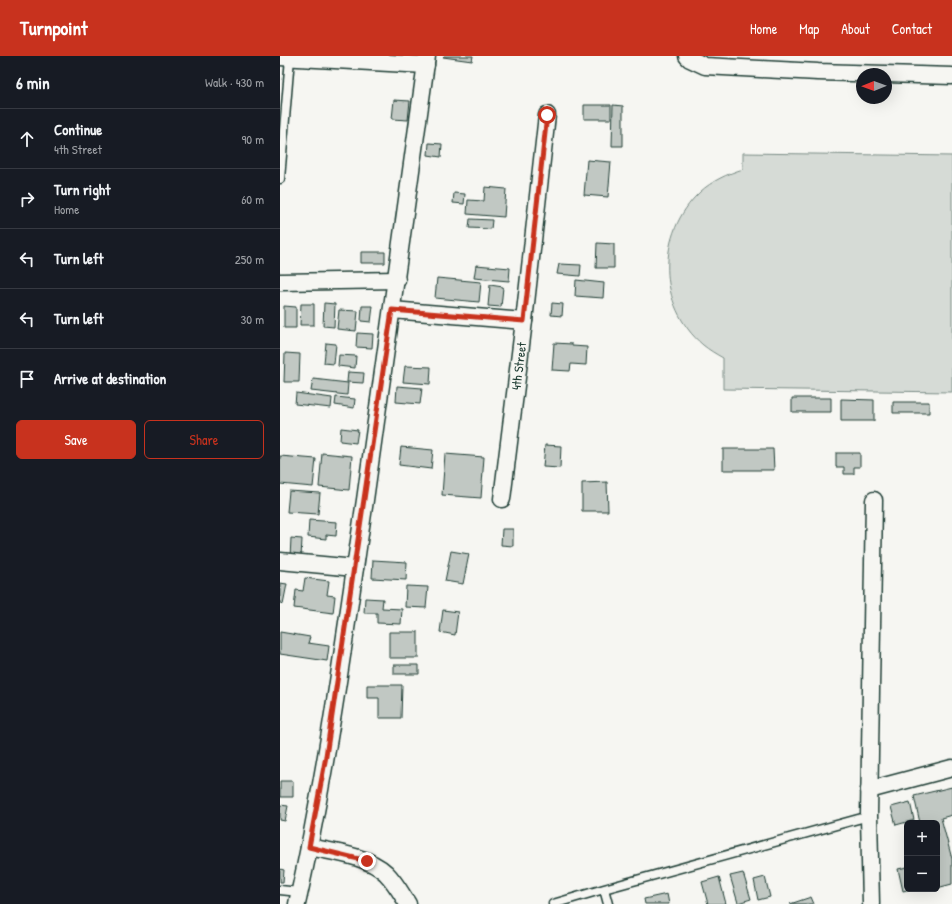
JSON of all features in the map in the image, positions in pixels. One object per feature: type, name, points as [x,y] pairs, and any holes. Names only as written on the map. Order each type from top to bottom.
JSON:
[{"type":"street","points":[[686,56],[705,66],[952,76]]},
{"type":"street","points":[[285,57],[426,61],[397,280],[355,568],[326,756],[298,898]]},
{"type":"street","name":"4th Street","points":[[502,499],[547,115]]},
{"type":"street","points":[[280,282],[397,280]]},
{"type":"street","points":[[392,310],[524,321]]},
{"type":"street","points":[[871,904],[869,790],[874,500]]},
{"type":"street","points":[[280,561],[355,568]]},
{"type":"street","points":[[869,790],[952,768]]},
{"type":"street","points":[[309,847],[367,861],[376,866],[392,880],[408,904]]},
{"type":"lane","points":[[280,179],[285,57]]},
{"type":"lane","points":[[553,904],[869,816]]},
{"type":"lane","points":[[604,889],[608,904]]},
{"type":"lane","points":[[280,890],[298,898]]},
{"type":"shaded area","points":[[743,153],[952,156],[952,392],[723,389],[723,358],[703,345],[688,329],[677,310],[670,290],[668,269],[669,248],[675,228],[686,209],[700,192],[710,184],[743,169]]},
{"type":"building","points":[[473,56],[472,61],[443,57]]},
{"type":"building","points":[[394,100],[410,101],[408,120],[392,119]]},
{"type":"building","points":[[584,105],[611,105],[611,119],[584,119]]},
{"type":"building","points":[[613,105],[623,106],[623,146],[612,146]]},
{"type":"building","points":[[429,143],[442,144],[441,157],[428,155]]},
{"type":"building","points":[[587,160],[611,162],[608,197],[584,195]]},
{"type":"building","points":[[485,187],[506,189],[504,217],[467,214],[468,200],[484,201]]},
{"type":"building","points":[[454,193],[465,194],[464,204],[453,203]]},
{"type":"building","points":[[470,219],[492,220],[491,229],[469,228]]},
{"type":"building","points":[[597,243],[614,244],[614,268],[596,268]]},
{"type":"building","points":[[361,252],[385,252],[385,263],[361,263]]},
{"type":"building","points":[[559,264],[581,265],[580,276],[557,274]]},
{"type":"building","points":[[476,265],[510,268],[509,281],[474,278]]},
{"type":"building","points":[[437,278],[481,282],[479,302],[435,298]]},
{"type":"building","points":[[576,280],[604,283],[603,298],[575,296]]},
{"type":"building","points":[[490,285],[503,287],[501,307],[488,306]]},
{"type":"building","points":[[324,303],[335,304],[334,327],[323,326]]},
{"type":"building","points":[[552,303],[563,304],[562,316],[551,315]]},
{"type":"building","points":[[301,304],[314,304],[314,325],[300,325]]},
{"type":"building","points":[[284,306],[296,307],[296,328],[284,328]]},
{"type":"building","points":[[362,306],[373,306],[371,322],[361,321]]},
{"type":"building","points":[[339,310],[358,311],[356,331],[337,329]]},
{"type":"building","points":[[357,333],[373,334],[372,348],[356,347]]},
{"type":"building","points":[[326,343],[336,344],[334,364],[324,363]]},
{"type":"building","points":[[554,343],[587,347],[586,365],[571,364],[570,371],[552,370]]},
{"type":"building","points":[[285,353],[300,354],[299,382],[284,382]]},
{"type":"building","points":[[339,355],[356,356],[355,368],[338,366]]},
{"type":"building","points":[[405,366],[431,367],[430,384],[403,382]]},
{"type":"building","points":[[348,372],[364,373],[363,383],[347,382]]},
{"type":"building","points":[[313,379],[348,383],[347,395],[311,391]]},
{"type":"building","points":[[397,386],[422,388],[420,404],[396,402]]},
{"type":"building","points":[[296,393],[332,398],[331,408],[295,404]]},
{"type":"building","points":[[336,397],[355,399],[354,408],[335,405]]},
{"type":"building","points":[[792,398],[831,398],[831,412],[792,412]]},
{"type":"building","points":[[841,399],[874,400],[874,421],[841,421]]},
{"type":"building","points":[[893,402],[929,402],[929,413],[893,413]]},
{"type":"building","points":[[341,428],[358,430],[356,443],[340,441]]},
{"type":"building","points":[[545,445],[561,446],[560,468],[543,467]]},
{"type":"building","points":[[401,447],[433,450],[431,469],[399,465]]},
{"type":"building","points":[[723,449],[773,449],[774,470],[723,470]]},
{"type":"building","points":[[322,453],[352,456],[349,490],[319,487]]},
{"type":"building","points":[[836,453],[860,453],[860,467],[854,467],[854,474],[844,474],[844,467],[836,467]]},
{"type":"building","points":[[445,454],[484,457],[481,498],[442,495]]},
{"type":"building","points":[[280,456],[316,459],[313,487],[280,484]]},
{"type":"building","points":[[607,482],[608,511],[582,511],[582,483]]},
{"type":"building","points":[[289,491],[320,493],[318,514],[287,512]]},
{"type":"building","points":[[309,520],[337,522],[336,536],[326,535],[326,539],[308,537]]},
{"type":"building","points":[[502,529],[513,529],[513,546],[501,545]]},
{"type":"building","points":[[291,538],[302,539],[301,558],[290,558]]},
{"type":"building","points":[[451,551],[469,554],[463,584],[445,581]]},
{"type":"building","points":[[373,560],[407,562],[406,580],[372,578]]},
{"type":"building","points":[[305,578],[329,581],[327,595],[335,596],[333,613],[294,608],[296,590],[303,591]]},
{"type":"building","points":[[280,583],[287,584],[283,604],[280,603]]},
{"type":"building","points":[[406,586],[428,587],[426,608],[405,607]]},
{"type":"building","points":[[365,598],[383,599],[382,608],[402,609],[401,624],[377,623],[377,613],[364,613]]},
{"type":"building","points":[[443,610],[458,612],[455,635],[440,632]]},
{"type":"building","points":[[280,632],[310,637],[308,643],[329,646],[327,661],[280,654]]},
{"type":"building","points":[[389,632],[418,632],[418,658],[389,658]]},
{"type":"building","points":[[394,665],[419,665],[419,674],[394,674]]},
{"type":"building","points":[[367,685],[402,685],[401,718],[379,718],[379,698],[367,698]]},
{"type":"building","points":[[280,781],[293,781],[293,797],[280,797]]},
{"type":"building","points":[[952,787],[952,815],[941,818],[952,859],[952,884],[940,887],[940,820],[919,820],[914,796]]},
{"type":"building","points":[[910,802],[914,820],[904,820],[904,823],[896,825],[891,807]]},
{"type":"building","points":[[280,805],[288,806],[285,821],[280,820]]},
{"type":"building","points":[[904,868],[904,891],[903,891],[898,869]]},
{"type":"building","points":[[280,869],[284,870],[283,882],[280,882]]},
{"type":"building","points":[[743,873],[751,899],[738,903],[730,876]]},
{"type":"building","points":[[719,877],[726,904],[708,904],[702,882]]},
{"type":"building","points":[[765,877],[770,897],[758,900],[754,880]]},
{"type":"building","points":[[667,894],[669,904],[645,904],[644,899]]},
{"type":"building","points":[[811,897],[814,904],[790,904]]},
{"type":"route","points":[[367,861],[309,847],[326,756],[392,310],[524,321],[547,115]]}]
